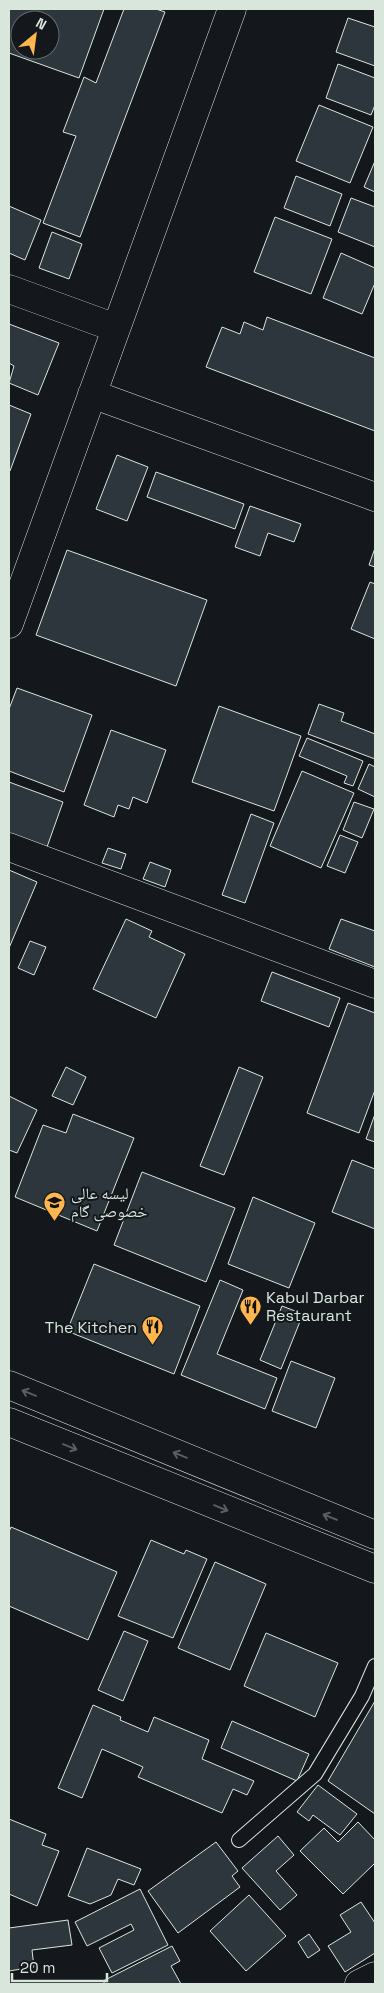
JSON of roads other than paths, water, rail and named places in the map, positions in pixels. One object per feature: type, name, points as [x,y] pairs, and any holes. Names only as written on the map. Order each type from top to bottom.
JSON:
[{"type":"street","points":[[9,624],[232,9]]},
{"type":"street","points":[[9,289],[116,328]]},
{"type":"street","points":[[92,394],[375,496]]},
{"type":"street","points":[[9,847],[375,984]]},
{"type":"street","points":[[9,1385],[375,1535]]},
{"type":"street","points":[[9,1422],[375,1570]]},
{"type":"street","points":[[358,1984],[375,1976]]},
{"type":"lane","points":[[239,1840],[316,1774],[362,1696],[375,1666]]},
{"type":"place","name":"لیسه عالی خصوصی گام","points":[[55,1221]]},
{"type":"place","name":"Kabul Darbar Restaurant","points":[[250,1325]]},
{"type":"place","name":"The Kitchen","points":[[153,1346]]}]
